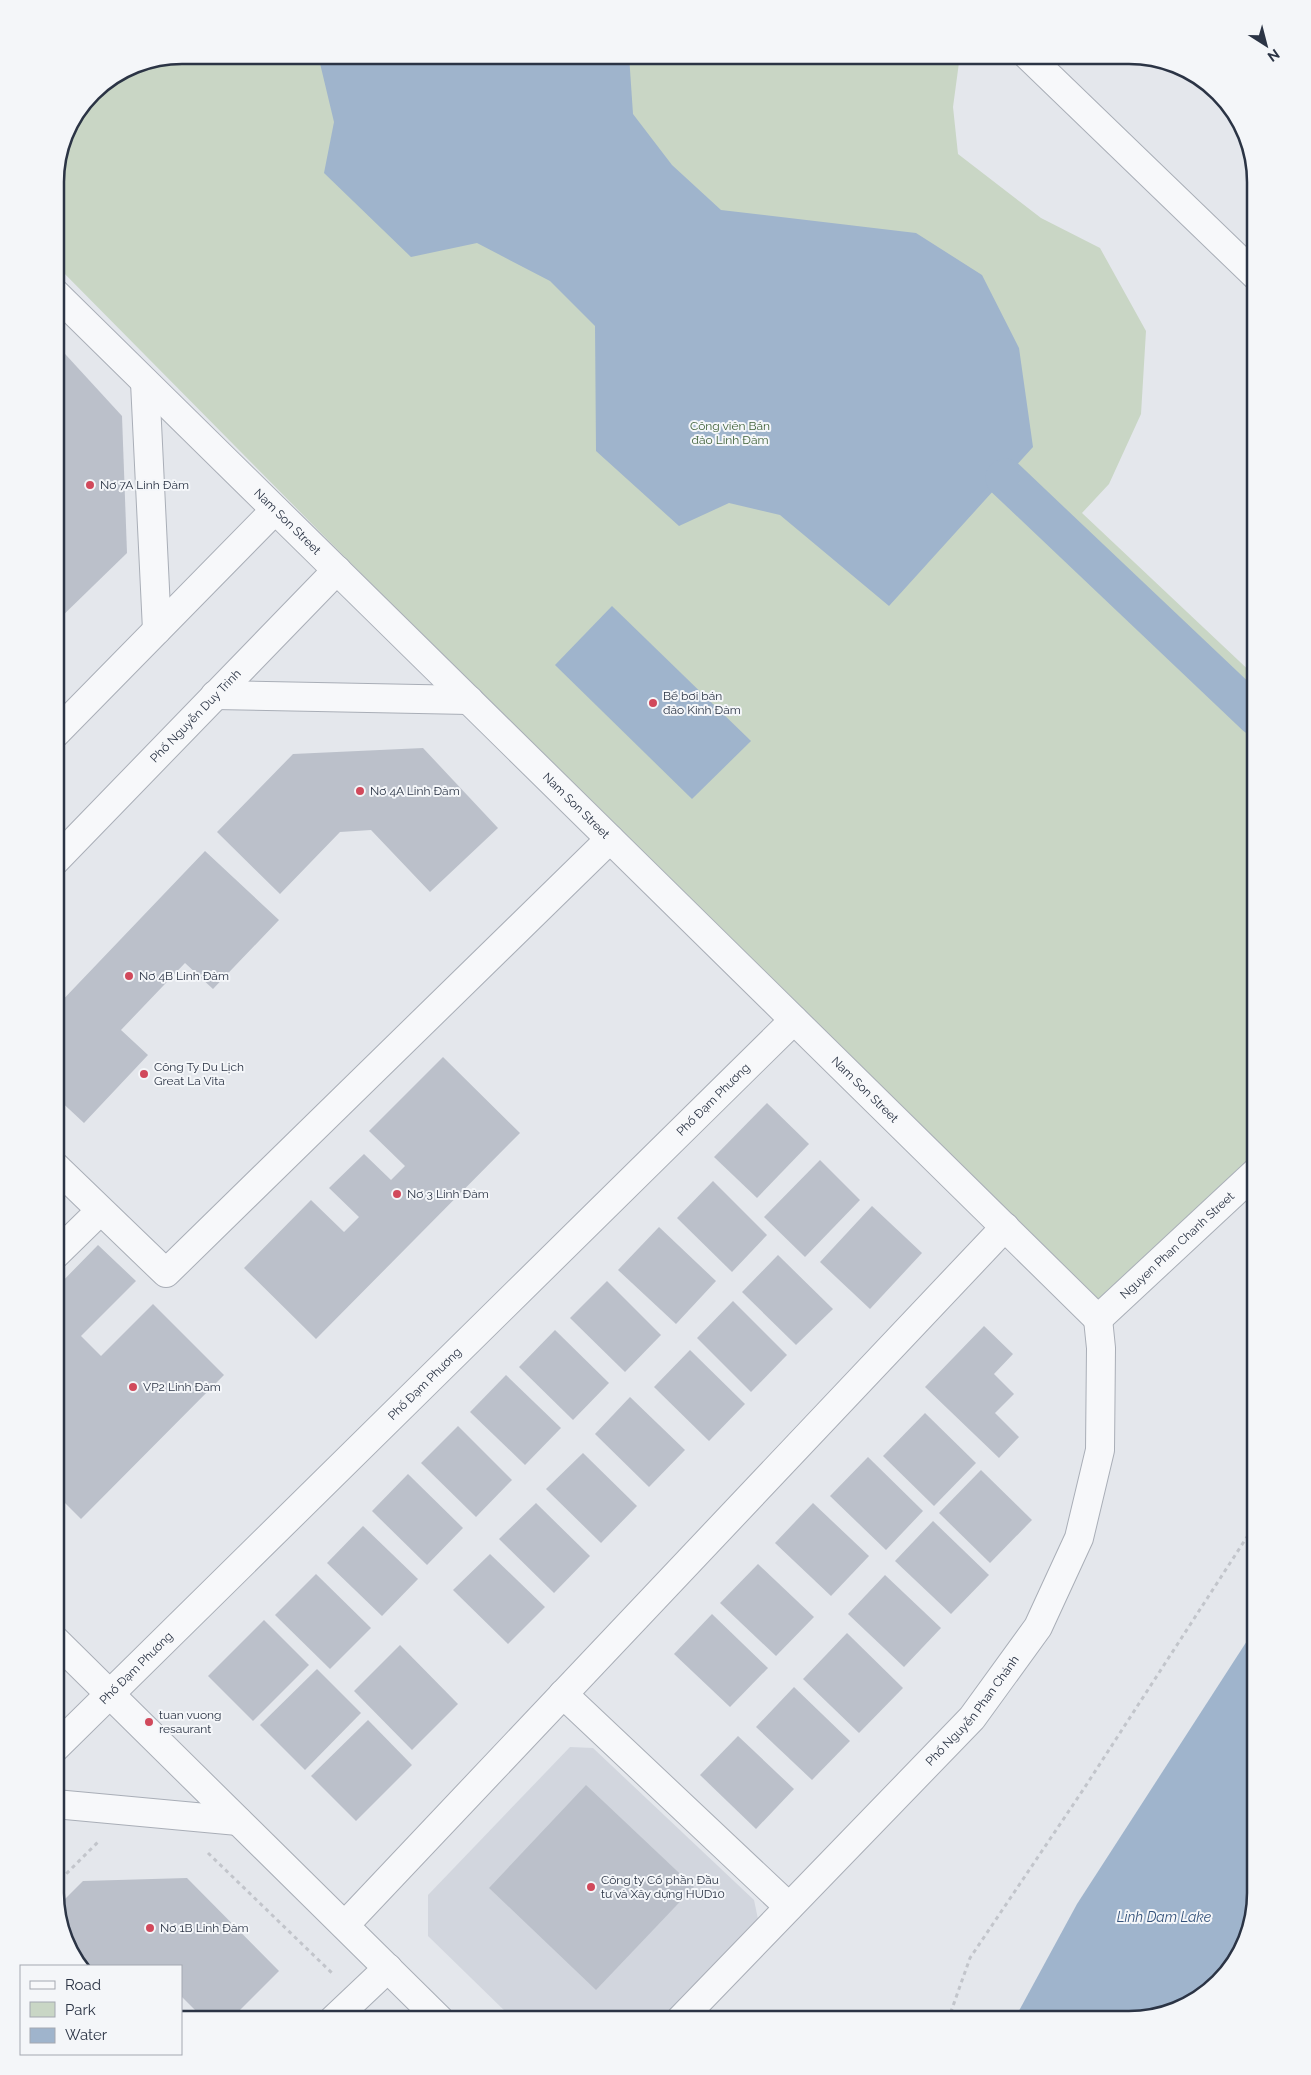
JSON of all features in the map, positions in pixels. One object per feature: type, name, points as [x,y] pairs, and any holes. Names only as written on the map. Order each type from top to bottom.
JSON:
[{"type":"street","points":[[1036,64],[1247,267]]},
{"type":"street","name":"Nam Son Street","points":[[64,302],[1098,1319]]},
{"type":"street","points":[[145,382],[157,630]]},
{"type":"street","points":[[64,725],[276,510]]},
{"type":"street","name":"Phố Nguyễn Duy Trinh","points":[[64,852],[337,570]]},
{"type":"street","points":[[215,695],[469,700]]},
{"type":"street","points":[[64,1175],[166,1273],[610,839]]},
{"type":"street","name":"Phố Đạm Phương","points":[[64,1739],[794,1020]]},
{"type":"street","name":"Nguyen Phan Chanh Street","points":[[1098,1319],[1247,1180]]},
{"type":"street","points":[[64,1246],[100,1211]]},
{"type":"street","points":[[344,1925],[1005,1227]]},
{"type":"street","name":"Phố Nguyễn Phan Chánh","points":[[689,2011],[972,1718],[1038,1628],[1079,1538],[1100,1450],[1101,1348],[1098,1319]]},
{"type":"street","points":[[64,1649],[431,2011]]},
{"type":"street","points":[[563,1694],[789,1907]]},
{"type":"street","points":[[64,1805],[238,1821]]},
{"type":"street","points":[[343,2011],[388,1968]]},
{"type":"path","points":[[951,2011],[970,1958],[1083,1790],[1247,1537]]},
{"type":"path","points":[[64,1876],[104,1836]]},
{"type":"path","points":[[206,1851],[356,1997]]},
{"type":"shaded area","points":[[570,1747],[593,1748],[754,1900],[758,1919],[671,2011],[505,2011],[428,1936],[428,1895]]},
{"type":"green space","name":"Công viên Bán đảo Linh Đàm","points":[[174,64],[959,64],[953,107],[958,154],[1041,218],[1100,248],[1146,331],[1141,414],[1109,484],[1082,513],[1247,669],[1247,1180],[1098,1319],[64,273],[64,174],[68,151],[76,130],[88,110],[110,88],[137,73],[159,66]]},
{"type":"water","points":[[320,64],[630,64],[633,114],[672,165],[721,210],[916,233],[982,275],[1019,348],[1033,447],[889,606],[780,515],[729,503],[679,526],[596,451],[595,326],[550,281],[477,243],[411,257],[324,173],[334,122]]},
{"type":"water","name":"Bể bơi bán đảo Kinh Đàm","points":[[612,606],[751,741],[692,799],[555,665]]},
{"type":"water","name":"Linh Dam Lake","points":[[1247,1641],[1247,1893],[1243,1924],[1227,1959],[1207,1982],[1195,1991],[1160,2007],[1129,2011],[1019,2011],[1077,1904]]},
{"type":"building","name":"Nơ 7A Linh Đàm","points":[[64,353],[122,416],[127,553],[64,614]]},
{"type":"building","name":"Nơ 4A Linh Đàm","points":[[423,748],[498,828],[430,892],[371,830],[340,832],[280,894],[217,832],[293,754]]},
{"type":"building","name":"Nơ 4B Linh Đàm","points":[[205,851],[279,920],[213,989],[185,963],[121,1030],[148,1055],[84,1123],[64,1104],[64,999]]},
{"type":"building","name":"Nơ 3 Linh Đàm","points":[[443,1057],[520,1133],[316,1339],[244,1268],[311,1200],[344,1232],[359,1217],[329,1188],[364,1154],[391,1180],[405,1166],[369,1131]]},
{"type":"building","points":[[767,1103],[809,1144],[757,1198],[714,1157]]},
{"type":"building","points":[[820,1160],[860,1200],[805,1257],[764,1217]]},
{"type":"building","points":[[713,1181],[767,1235],[732,1272],[677,1218]]},
{"type":"building","points":[[872,1206],[922,1253],[870,1309],[820,1262]]},
{"type":"building","points":[[659,1227],[716,1281],[676,1324],[618,1270]]},
{"type":"building","name":"VP2 Linh Đàm","points":[[98,1245],[136,1281],[81,1336],[101,1356],[153,1304],[224,1375],[81,1519],[64,1502],[64,1280]]},
{"type":"building","points":[[778,1255],[833,1309],[796,1345],[742,1292]]},
{"type":"building","points":[[607,1281],[661,1335],[625,1372],[570,1318]]},
{"type":"building","points":[[733,1301],[787,1355],[751,1392],[697,1338]]},
{"type":"building","points":[[984,1326],[1013,1354],[994,1374],[1014,1394],[995,1413],[1019,1437],[999,1458],[925,1387]]},
{"type":"building","points":[[555,1330],[609,1383],[573,1420],[519,1367]]},
{"type":"building","points":[[690,1350],[745,1404],[709,1441],[654,1387]]},
{"type":"building","points":[[506,1375],[561,1428],[525,1465],[470,1412]]},
{"type":"building","points":[[630,1397],[685,1450],[649,1487],[595,1434]]},
{"type":"building","points":[[925,1413],[976,1463],[934,1506],[883,1456]]},
{"type":"building","points":[[458,1426],[512,1480],[476,1517],[421,1463]]},
{"type":"building","points":[[583,1453],[637,1506],[601,1543],[546,1489]]},
{"type":"building","points":[[868,1457],[923,1511],[886,1550],[830,1496]]},
{"type":"building","points":[[981,1470],[1032,1520],[990,1563],[939,1513]]},
{"type":"building","points":[[408,1474],[463,1528],[427,1565],[372,1511]]},
{"type":"building","points":[[536,1503],[590,1556],[554,1593],[499,1539]]},
{"type":"building","points":[[813,1503],[869,1556],[831,1596],[775,1543]]},
{"type":"building","points":[[933,1521],[989,1575],[951,1614],[895,1561]]},
{"type":"building","points":[[363,1526],[418,1579],[382,1616],[327,1563]]},
{"type":"building","points":[[490,1554],[545,1607],[508,1644],[453,1590]]},
{"type":"building","points":[[758,1564],[814,1617],[776,1656],[720,1603]]},
{"type":"building","points":[[316,1574],[371,1628],[330,1669],[275,1615]]},
{"type":"building","points":[[885,1575],[941,1628],[904,1667],[848,1614]]},
{"type":"building","points":[[712,1614],[768,1668],[730,1707],[674,1654]]},
{"type":"building","points":[[264,1620],[309,1665],[253,1721],[208,1676]]},
{"type":"building","points":[[847,1633],[903,1688],[859,1733],[803,1679]]},
{"type":"building","points":[[400,1645],[458,1704],[412,1750],[354,1691]]},
{"type":"building","points":[[317,1669],[361,1713],[305,1770],[260,1725]]},
{"type":"building","points":[[794,1687],[850,1741],[812,1780],[756,1727]]},
{"type":"building","points":[[368,1720],[412,1765],[356,1821],[311,1776]]},
{"type":"building","points":[[738,1736],[794,1789],[756,1829],[700,1775]]},
{"type":"building","name":"Công ty Cổ phần Đầu tư và Xây dựng HUD10","points":[[586,1785],[694,1887],[596,1990],[489,1888]]},
{"type":"building","name":"Nơ 1B Linh Đàm","points":[[187,1878],[279,1971],[239,2011],[196,2011],[182,1997],[182,1965],[88,1965],[70,1931],[64,1900],[83,1881]]},
{"type":"waterway","points":[[1005,478],[1247,707]]},
{"type":"place","name":"Nơ 7A Linh Đàm","points":[[90,485]]},
{"type":"place","name":"Bể bơi bán đảo Kinh Đàm","points":[[653,703]]},
{"type":"place","name":"Nơ 4A Linh Đàm","points":[[360,791]]},
{"type":"place","name":"Nơ 4B Linh Đàm","points":[[129,976]]},
{"type":"place","name":"Công Ty Du Lịch Great La Vita","points":[[144,1074]]},
{"type":"place","name":"Nơ 3 Linh Đàm","points":[[397,1194]]},
{"type":"place","name":"VP2 Linh Đàm","points":[[133,1387]]},
{"type":"place","name":"tuan vuong resaurant","points":[[149,1722]]},
{"type":"place","name":"Công ty Cổ phần Đầu tư và Xây dựng HUD10","points":[[591,1887]]},
{"type":"place","name":"Nơ 1B Linh Đàm","points":[[150,1928]]}]
